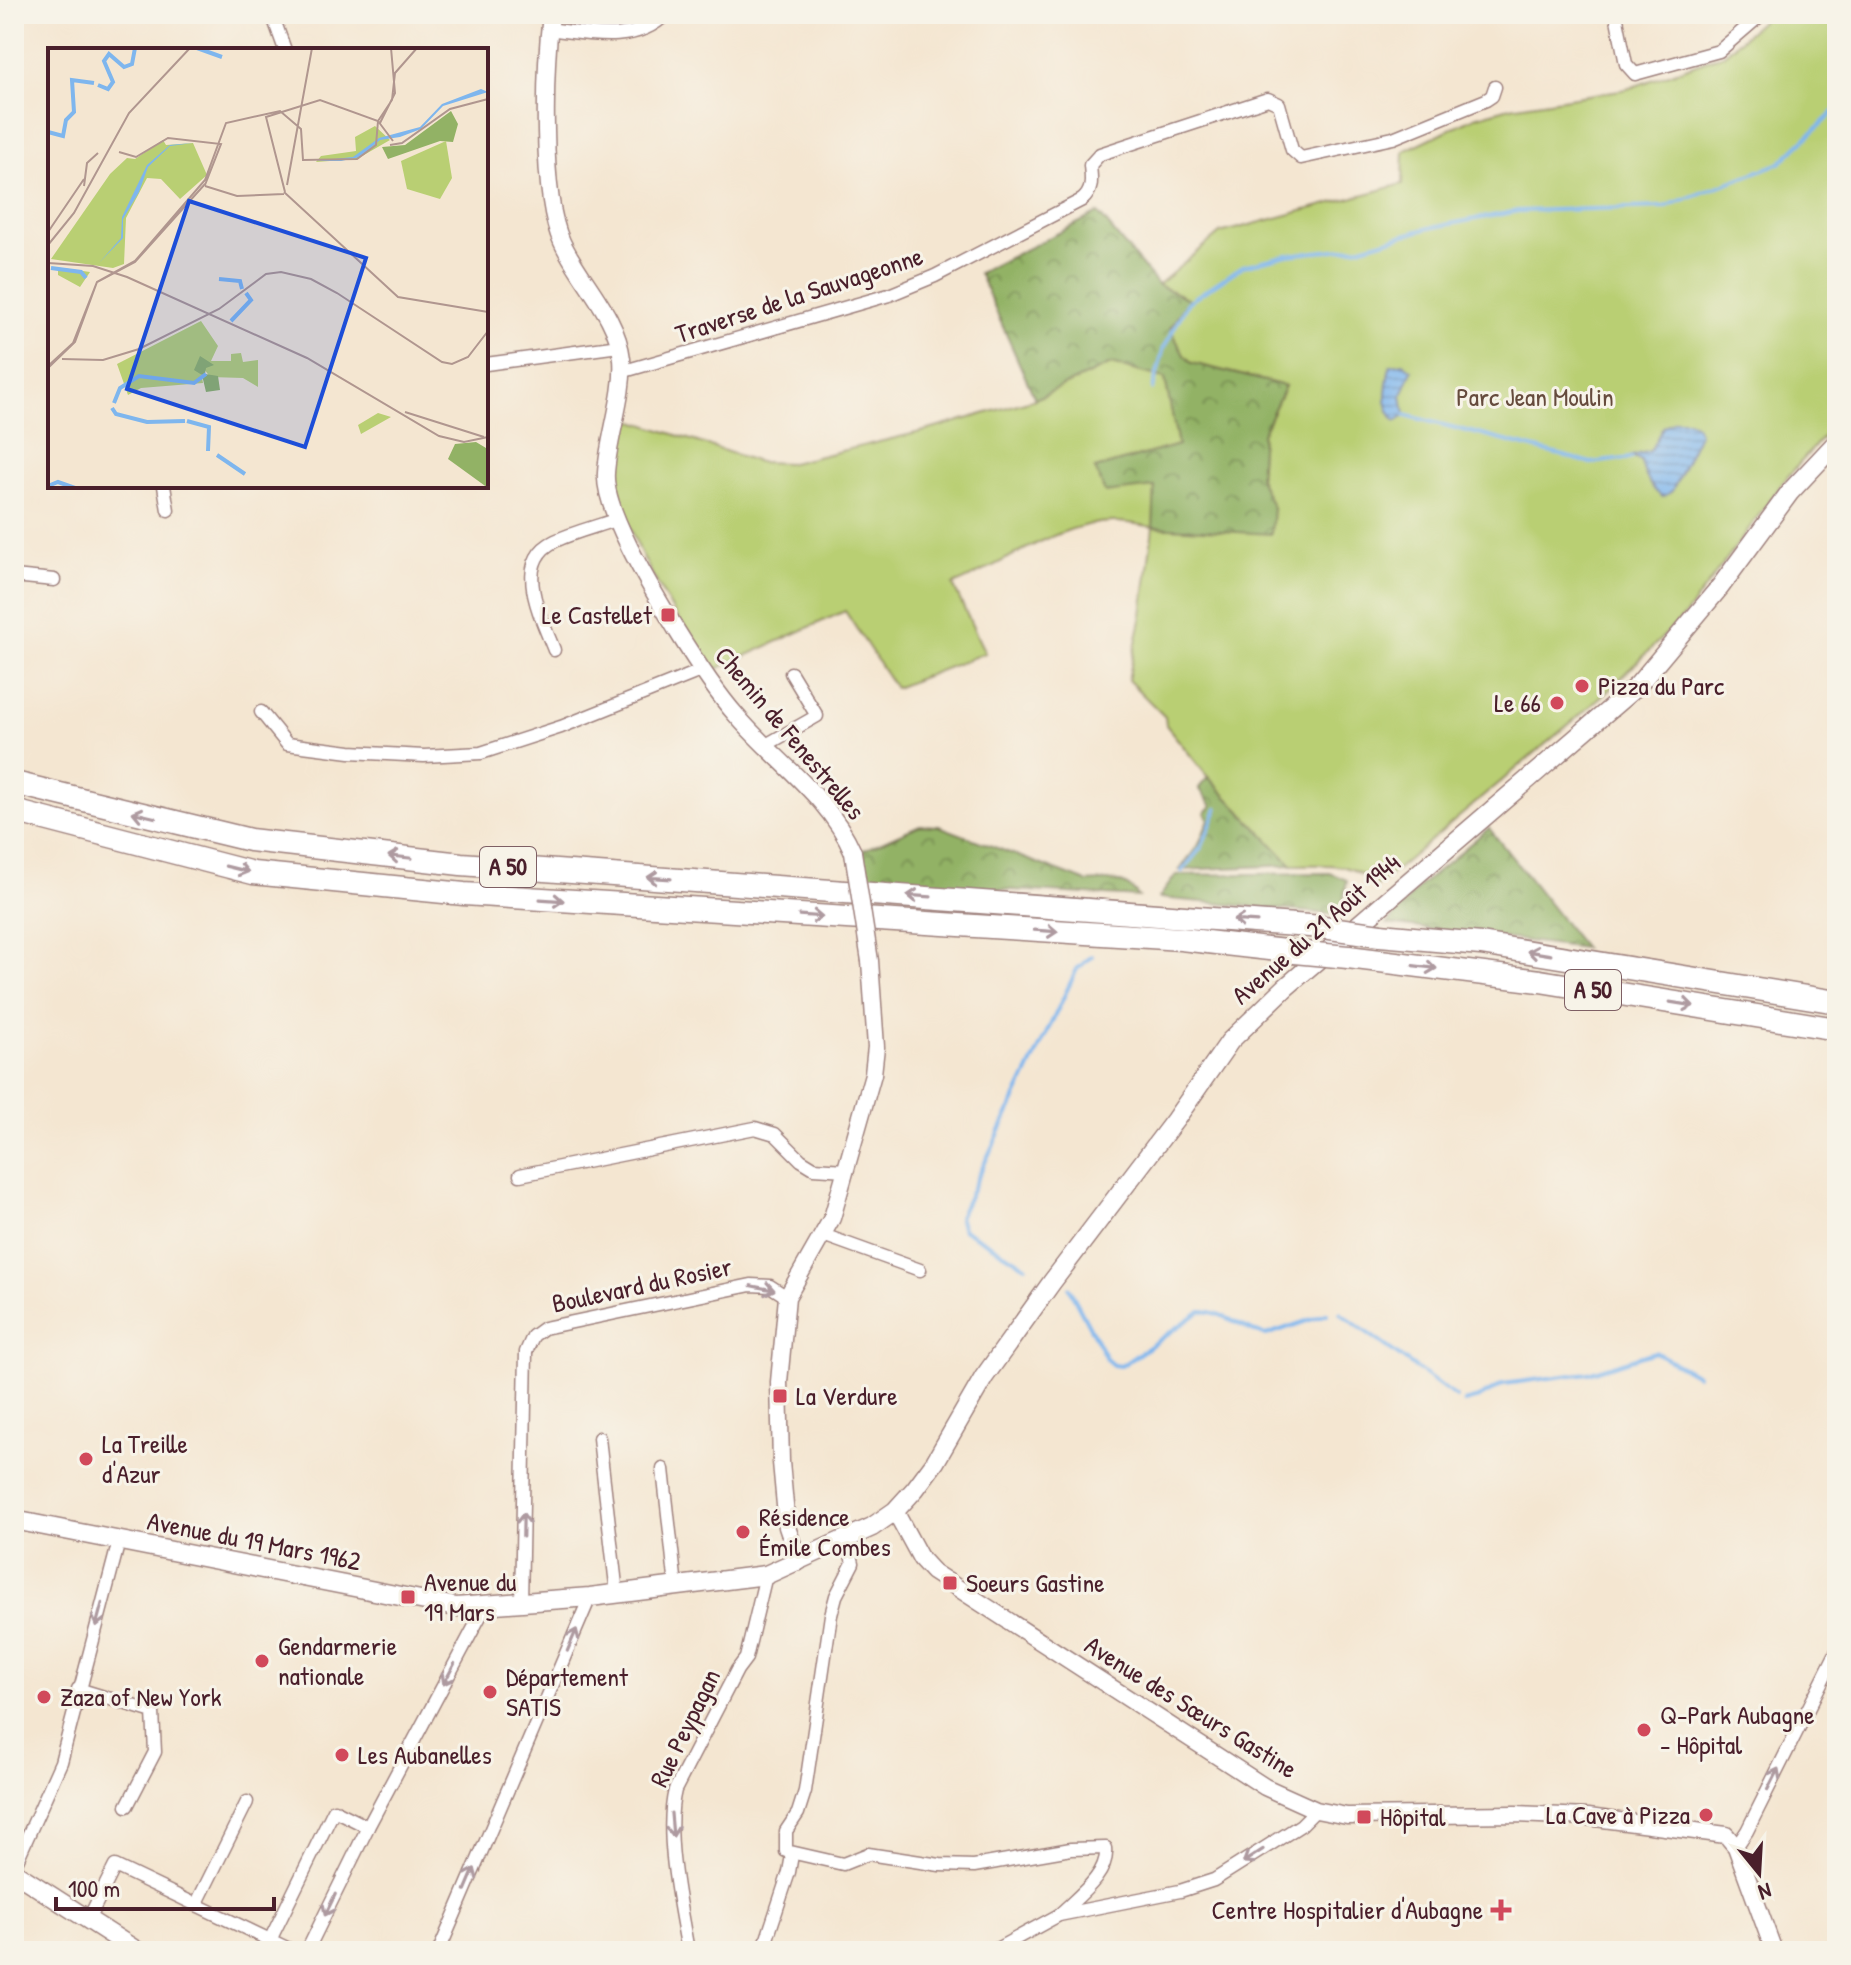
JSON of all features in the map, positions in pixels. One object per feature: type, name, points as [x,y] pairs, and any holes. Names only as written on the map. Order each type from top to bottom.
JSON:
[{"type":"highway","name":"A 50","points":[[14,783],[250,840],[446,862],[1323,927],[1481,944],[1837,1002]]},
{"type":"highway","name":"A 50","points":[[14,811],[253,873],[464,894],[1181,939],[1540,981],[1837,1029]]},
{"type":"main road","name":"Avenue du 21 Août 1944","points":[[676,1587],[766,1575],[847,1539],[895,1511],[935,1462],[984,1377],[1018,1329],[1175,1120],[1230,1041],[1286,987],[1638,685],[1720,587],[1790,492],[1837,442]]},
{"type":"main road","name":"Avenue du 19 Mars 1962","points":[[14,1520],[456,1607],[676,1587]]},
{"type":"main road","points":[[14,1870],[137,1951]]},
{"type":"street","points":[[272,14],[284,48]]},
{"type":"street","points":[[550,21],[633,35],[656,25],[666,14]]},
{"type":"street","points":[[1616,14],[1626,64],[1635,74],[1719,51],[1762,14]]},
{"type":"street","name":"Chemin de Fenestrelles","points":[[550,21],[547,132],[550,206],[561,240],[608,316],[619,346],[621,372],[605,474],[615,520],[676,630],[703,670],[736,715],[814,793],[845,834],[853,852],[870,961],[876,1047],[873,1074],[846,1170]]},
{"type":"street","name":"Traverse de la Sauvageonne","points":[[621,372],[861,304],[935,276],[1082,200],[1091,186],[1090,165],[1100,154],[1204,118],[1268,99],[1274,100],[1279,104],[1292,150],[1301,158],[1393,138],[1486,100],[1492,96],[1495,87]]},
{"type":"street","points":[[488,364],[619,346]]},
{"type":"street","points":[[164,488],[168,510]]},
{"type":"street","points":[[554,650],[532,583],[539,555],[552,542],[615,520]]},
{"type":"street","points":[[14,576],[54,580]]},
{"type":"street","points":[[261,712],[287,744],[350,752],[424,756],[481,753],[561,727],[703,670]]},
{"type":"street","points":[[766,745],[817,716],[791,673]]},
{"type":"street","points":[[520,1175],[755,1128],[775,1134],[801,1160],[814,1168],[846,1170],[832,1218],[787,1297],[779,1382],[781,1462],[787,1527],[799,1562]]},
{"type":"street","points":[[823,1235],[920,1270]]},
{"type":"street","name":"Boulevard du Rosier","points":[[521,1603],[526,1352],[533,1336],[544,1328],[751,1285],[770,1286],[787,1297]]},
{"type":"street","points":[[599,1438],[617,1594]]},
{"type":"street","points":[[663,1469],[676,1587]]},
{"type":"street","name":"Avenue des Sœurs Gastine","points":[[895,1511],[921,1559],[933,1572],[1265,1787],[1316,1810],[1347,1816],[1515,1814],[1588,1817],[1710,1831],[1726,1835],[1736,1847]]},
{"type":"street","points":[[847,1539],[853,1563],[836,1596],[831,1615],[805,1791],[798,1813],[786,1831],[786,1851],[792,1855],[843,1864],[868,1854],[940,1865],[974,1866],[1071,1849],[1106,1848],[1106,1859],[1100,1872],[1059,1915]]},
{"type":"street","points":[[14,1870],[61,1762],[119,1541]]},
{"type":"street","name":"Rue Peypagan","points":[[688,1951],[678,1891],[671,1807],[675,1790],[746,1658],[766,1575]]},
{"type":"street","points":[[439,1951],[590,1597]]},
{"type":"street","points":[[307,1951],[368,1827],[486,1605]]},
{"type":"street","points":[[1774,1951],[1736,1847],[1747,1831],[1837,1651]]},
{"type":"street","points":[[78,1689],[153,1712],[155,1752],[127,1806]]},
{"type":"street","points":[[196,1905],[247,1802]]},
{"type":"street","points":[[270,1940],[334,1810],[368,1827]]},
{"type":"street","points":[[993,1951],[1059,1915],[1180,1891],[1214,1880],[1301,1825],[1316,1810]]},
{"type":"street","points":[[763,1951],[792,1855]]},
{"type":"street","points":[[88,1920],[115,1866],[293,1951]]},
{"type":"green space","name":"Parc Jean Moulin","points":[[1769,14],[1837,14],[1837,421],[1784,481],[1686,614],[1606,693],[1377,886],[1347,868],[1292,865],[1208,777],[1166,725],[1165,717],[1128,680],[1142,615],[1153,527],[1115,522],[1074,529],[1053,536],[953,585],[985,653],[895,688],[845,611],[710,672],[637,545],[626,518],[616,466],[625,418],[758,462],[791,463],[929,430],[1035,399],[1111,364],[1165,378],[1178,445],[1096,469],[1155,486],[1154,527],[1273,508],[1259,478],[1262,434],[1285,386],[1192,363],[1184,356],[1170,328],[1189,299],[1158,285],[1220,233],[1403,184],[1404,151],[1475,117],[1510,107],[1627,89],[1724,54]]},
{"type":"green space","points":[[1098,213],[1158,285],[1189,299],[1170,328],[1184,355],[1192,363],[1285,386],[1262,434],[1259,478],[1273,508],[1271,534],[1153,527],[1155,487],[1105,493],[1095,469],[1178,445],[1165,378],[1111,364],[1035,399],[979,273]]},
{"type":"green space","points":[[1208,777],[1292,865],[1180,870],[1199,844],[1209,819],[1205,813],[1212,806],[1199,788]]},
{"type":"green space","points":[[920,825],[939,826],[1087,882],[1122,883],[1139,897],[865,882],[861,851]]},
{"type":"green space","points":[[1489,828],[1584,948],[1387,924],[1421,885]]},
{"type":"green space","points":[[1330,873],[1347,880],[1341,915],[1159,898],[1176,875]]},
{"type":"water","points":[[1403,363],[1412,370],[1402,395],[1405,415],[1396,421],[1388,408],[1386,388],[1390,365]]},
{"type":"water","points":[[1675,420],[1688,420],[1696,425],[1699,434],[1672,491],[1663,497],[1655,491],[1641,461],[1632,456],[1650,451],[1663,427]]},
{"type":"waterway","points":[[1153,389],[1164,347],[1188,302],[1243,266],[1287,255],[1362,247],[1429,228],[1518,211],[1664,207],[1780,163],[1837,109]]},
{"type":"waterway","points":[[1405,415],[1591,463],[1632,458]]},
{"type":"waterway","points":[[1182,871],[1201,848],[1217,809]]},
{"type":"waterway","points":[[1026,1266],[963,1229],[959,1217],[1077,969],[1092,956]]},
{"type":"waterway","points":[[1069,1288],[1107,1360],[1121,1366],[1201,1311],[1218,1314],[1266,1335],[1327,1314]]},
{"type":"waterway","points":[[1340,1313],[1456,1397]]},
{"type":"waterway","points":[[1464,1402],[1479,1398],[1503,1384],[1588,1373],[1655,1352],[1697,1375]]},
{"type":"place","name":"Le Castellet","points":[[668,615]]},
{"type":"place","name":"Pizza du Parc","points":[[1582,686]]},
{"type":"place","name":"Le 66","points":[[1557,703]]},
{"type":"place","name":"La Verdure","points":[[780,1396]]},
{"type":"place","name":"La Treille d'Azur","points":[[86,1459]]},
{"type":"place","name":"Résidence Émile Combes","points":[[743,1532]]},
{"type":"place","name":"Soeurs Gastine","points":[[950,1583]]},
{"type":"place","name":"Avenue du 19 Mars","points":[[408,1597]]},
{"type":"place","name":"Gendarmerie nationale","points":[[262,1661]]},
{"type":"place","name":"Département SATIS","points":[[490,1692]]},
{"type":"place","name":"Zaza of New York","points":[[44,1697]]},
{"type":"place","name":"Q-Park Aubagne - Hôpital","points":[[1644,1730]]},
{"type":"place","name":"Les Aubanelles","points":[[342,1755]]},
{"type":"place","name":"La Cave à Pizza","points":[[1706,1815]]},
{"type":"place","name":"Hôpital","points":[[1364,1817]]},
{"type":"place","name":"Centre Hospitalier d'Aubagne","points":[[1501,1910]]}]
